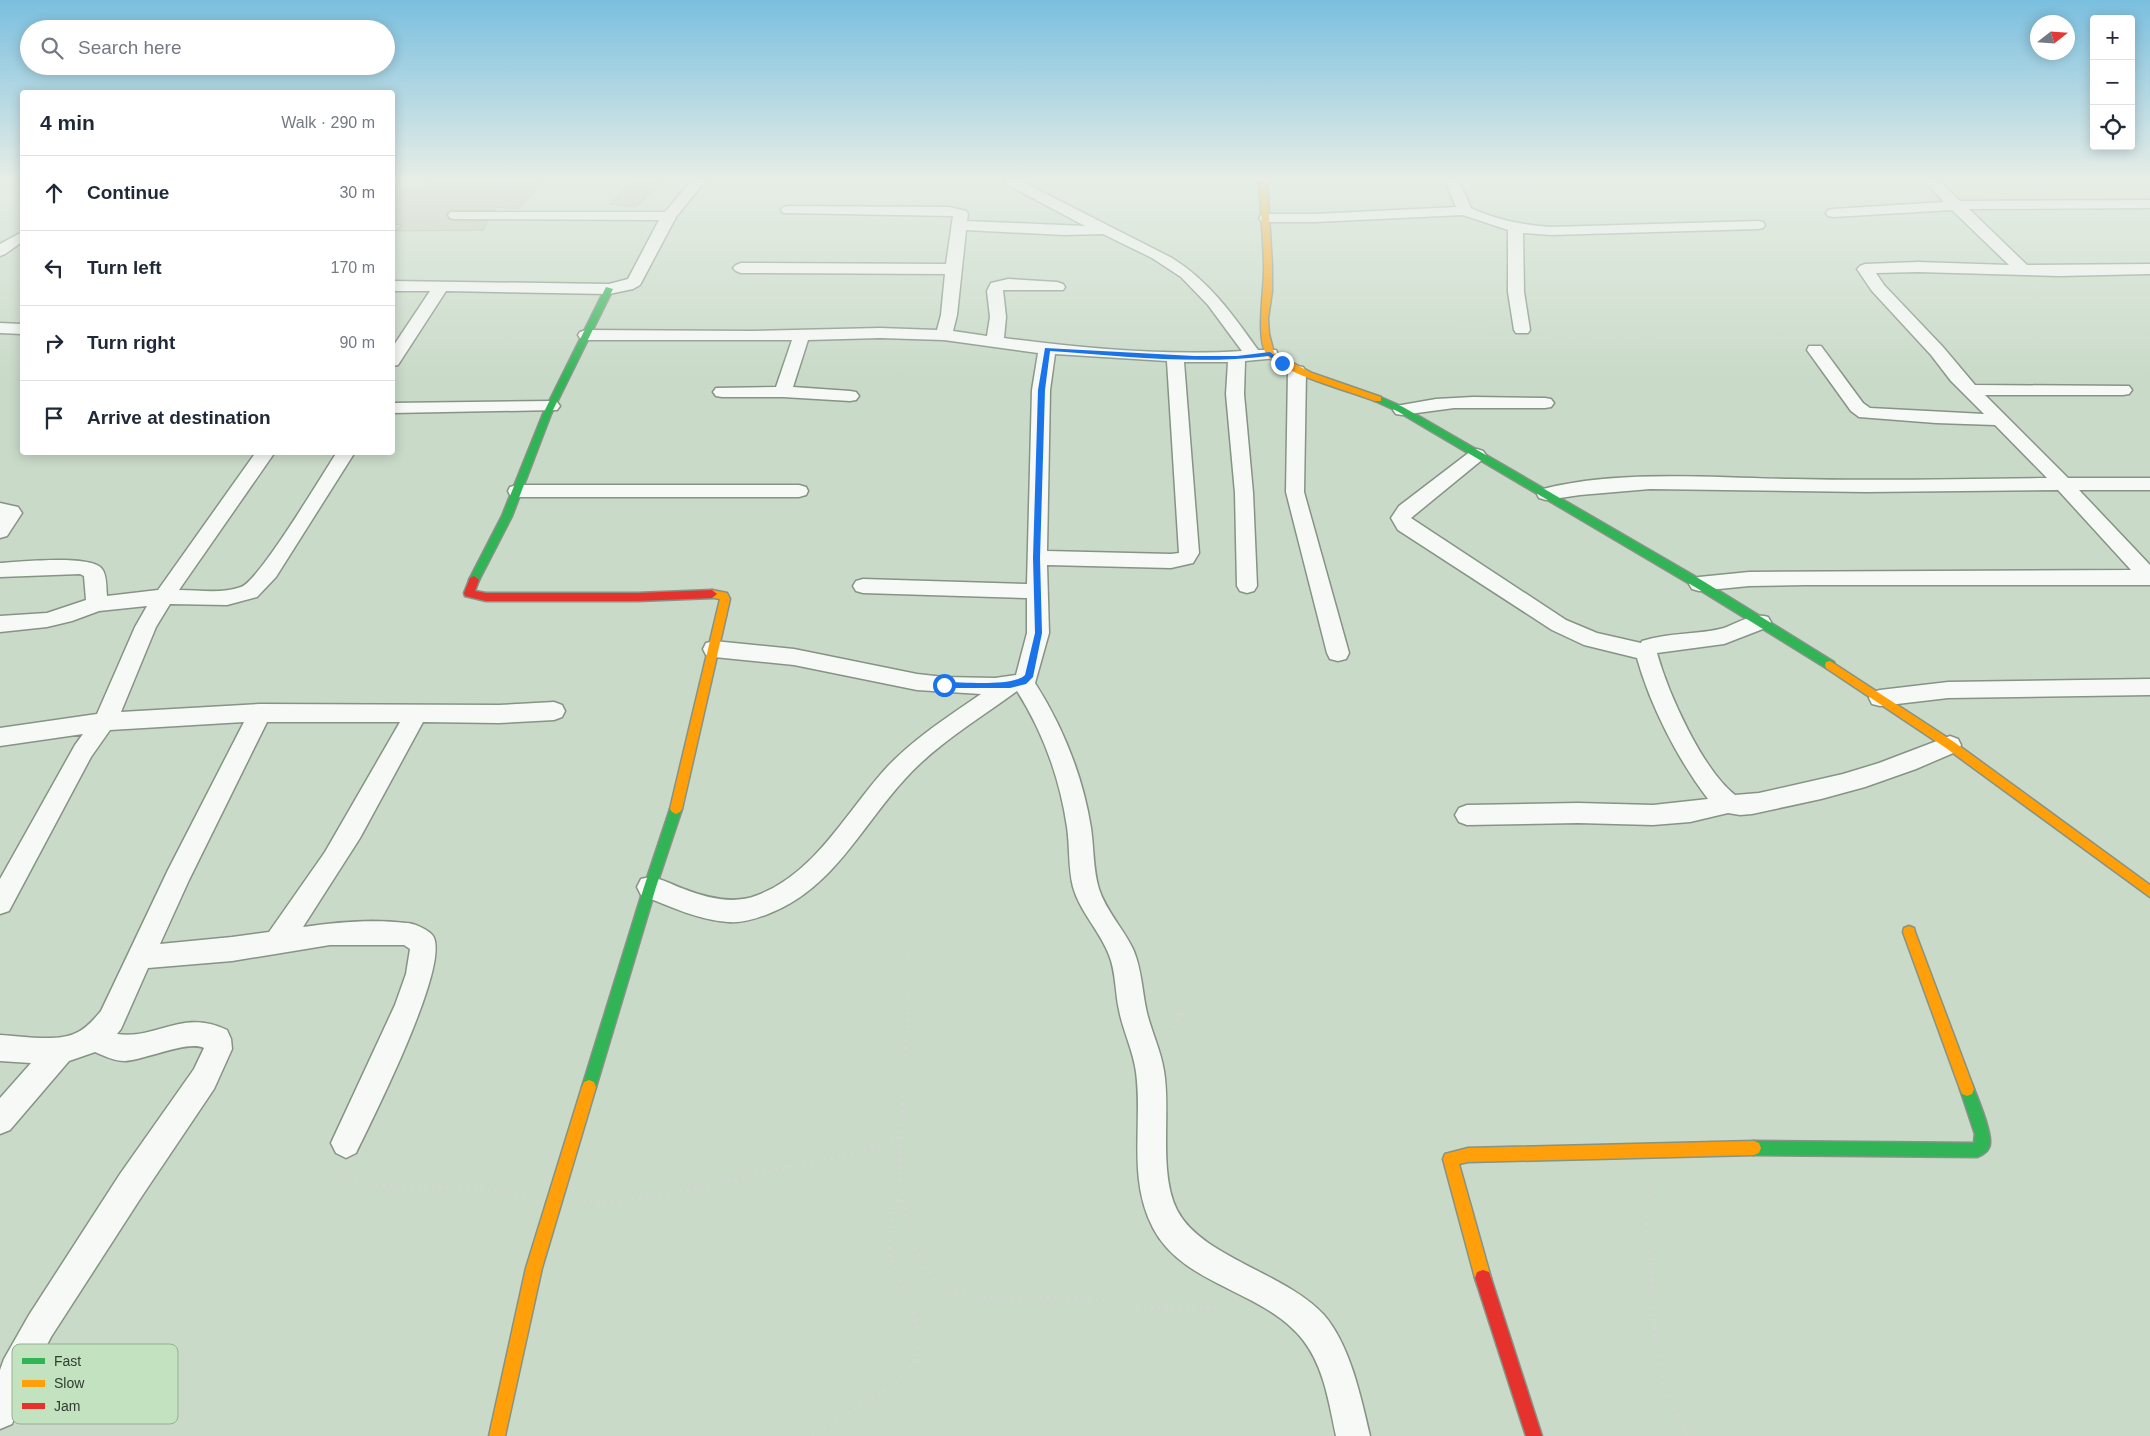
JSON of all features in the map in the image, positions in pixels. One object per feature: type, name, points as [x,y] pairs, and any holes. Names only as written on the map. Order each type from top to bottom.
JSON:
[{"type":"street","points":[[395,286],[609,289],[627,286],[634,282],[652,248]]},
{"type":"street","points":[[944,336],[949,315],[957,248]]},
{"type":"street","points":[[1144,248],[1186,274],[1201,288],[1254,356]]},
{"type":"street","points":[[1247,586],[1244,493],[1235,394],[1265,334],[1264,319],[1268,291],[1267,248]]},
{"type":"street","points":[[1516,248],[1516,292],[1522,330]]},
{"type":"street","points":[[2001,248],[2022,269]]},
{"type":"street","points":[[741,268],[953,269]]},
{"type":"street","points":[[2150,269],[2079,271],[1865,268],[1878,288],[1970,390],[2064,485],[2150,577]]},
{"type":"street","points":[[995,341],[998,318],[995,291],[997,286],[1057,287]]},
{"type":"street","points":[[395,356],[441,287]]},
{"type":"street","points":[[497,1436],[534,1268],[650,887],[679,801],[725,599],[721,595],[486,597],[469,593],[507,516],[551,406],[609,289]]},
{"type":"street","points":[[0,328],[20,329]]},
{"type":"street","points":[[783,392],[802,334]]},
{"type":"street","points":[[586,335],[753,336],[919,334],[995,341],[1047,349],[1175,357],[1254,356],[1282,363],[1297,371],[1354,389],[1402,410],[1699,584],[1880,698],[1950,745],[2150,892]]},
{"type":"street","points":[[650,887],[723,910],[744,910],[760,906],[798,887],[834,853],[859,816],[911,758],[950,727],[1029,677],[1038,633],[1037,558],[1041,390],[1047,349]]},
{"type":"street","points":[[1815,350],[1858,408],[1864,413],[1998,420]]},
{"type":"street","points":[[1037,558],[1171,561],[1186,558],[1189,554],[1175,357]]},
{"type":"street","points":[[1297,371],[1295,492],[1338,653]]},
{"type":"street","points":[[1970,390],[2123,390]]},
{"type":"street","points":[[722,392],[783,392],[850,396]]},
{"type":"street","points":[[1402,410],[1436,403],[1545,403]]},
{"type":"street","points":[[395,408],[551,406]]},
{"type":"street","points":[[0,903],[10,867],[83,751],[104,722],[122,688],[139,637],[147,621],[264,455]]},
{"type":"street","points":[[0,624],[47,620],[65,616],[97,604],[164,597],[227,598],[241,596],[250,592],[269,572],[344,455]]},
{"type":"street","points":[[1477,455],[1406,510],[1401,518],[1405,525],[1559,625],[1592,640],[1646,652]]},
{"type":"street","points":[[1546,494],[1580,488],[1642,484],[1848,486],[2150,484]]},
{"type":"street","points":[[517,490],[799,491]]},
{"type":"street","points":[[0,509],[12,513],[0,531]]},
{"type":"street","points":[[0,570],[84,567],[90,569],[94,572],[97,604]]},
{"type":"street","points":[[1699,584],[1749,579],[1806,578],[2150,577]]},
{"type":"street","points":[[863,586],[1037,591]]},
{"type":"street","points":[[1646,652],[1650,646],[1661,643],[1724,636],[1761,622]]},
{"type":"street","points":[[714,649],[794,657],[917,682],[944,685],[1016,684],[1037,704],[1053,735],[1073,798],[1085,886],[1096,913],[1114,939],[1124,960],[1132,1010],[1149,1065],[1152,1082],[1152,1151],[1155,1174],[1165,1217],[1172,1230],[1192,1250],[1276,1296],[1312,1326],[1327,1348],[1339,1380],[1353,1436]]},
{"type":"street","points":[[1646,652],[1661,696],[1699,768],[1716,793],[1727,803]]},
{"type":"street","points":[[1880,698],[1948,690],[2150,687]]},
{"type":"street","points":[[0,737],[104,722],[260,713],[499,714],[554,711]]},
{"type":"street","points":[[0,1048],[60,1051],[96,1039],[111,1020],[177,878],[260,713]]},
{"type":"street","points":[[277,942],[307,903],[363,815],[416,714]]},
{"type":"street","points":[[1467,815],[1580,813],[1667,815],[1702,811],[1727,803],[1756,803],[1806,794],[1870,777],[1950,745]]},
{"type":"street","points":[[1534,1436],[1481,1272],[1455,1183],[1450,1159],[1468,1155],[1652,1150],[1770,1148],[1961,1151],[1982,1148],[1984,1143],[1982,1134],[1963,1077],[1923,974],[1909,932]]},
{"type":"street","points":[[141,957],[232,949],[330,934],[408,934],[423,943],[423,955],[409,1003],[389,1053],[346,1143]]},
{"type":"street","points":[[31,1344],[40,1326],[131,1185],[204,1079],[218,1049],[217,1039],[205,1033],[192,1034],[128,1048],[112,1046],[96,1039]]},
{"type":"street","points":[[0,1120],[60,1051]]},
{"type":"street","points":[[0,1412],[12,1382]]},
{"type":"path","points":[[2058,248],[2079,271]]},
{"type":"path","points":[[1264,319],[1280,322],[1349,320],[1387,314],[1452,325],[1522,330],[1568,338],[1598,340],[1672,336]]},
{"type":"path","points":[[850,396],[881,383],[890,375],[899,365],[899,348],[903,342],[919,334]]},
{"type":"path","points":[[1149,1065],[1174,1030],[1196,983],[1227,875],[1228,853],[1222,815],[1234,754],[1247,711],[1255,664],[1247,602],[1247,586]]},
{"type":"path","points":[[554,711],[699,712]]},
{"type":"path","points":[[859,816],[879,868],[900,909],[909,935],[910,959],[899,1168],[902,1194],[917,1255],[930,1277],[947,1290],[976,1296],[1076,1298],[1180,1310],[1211,1309],[1245,1299],[1262,1288]]},
{"type":"path","points":[[346,1143],[340,1166],[349,1178],[365,1185],[431,1189],[468,1188],[500,1190],[569,1202],[626,1201],[668,1194],[863,1151],[902,1137]]},
{"type":"path","points":[[1652,1150],[1647,1227],[1658,1366],[1674,1409],[1688,1436]]},
{"type":"path","points":[[813,1436],[824,1427],[876,1396],[901,1377],[914,1363],[919,1350],[917,1325],[890,1254],[890,1221],[902,1194]]},
{"type":"traffic: fast","points":[[474,580],[507,516],[547,414],[609,289]]},
{"type":"traffic: fast","points":[[1378,399],[1400,409],[1699,584],[1830,665]]},
{"type":"traffic: fast","points":[[589,1087],[650,887],[676,809]]},
{"type":"traffic: fast","points":[[1754,1148],[1977,1150],[1983,1144],[1982,1134],[1967,1089]]},
{"type":"traffic: slow","points":[[1267,248],[1268,291],[1264,319],[1265,334],[1270,354],[1309,375],[1378,399]]},
{"type":"traffic: slow","points":[[676,809],[725,599],[723,596],[712,594]]},
{"type":"traffic: slow","points":[[1830,665],[1950,745],[2150,892]]},
{"type":"traffic: slow","points":[[1909,932],[1967,1089]]},
{"type":"traffic: slow","points":[[497,1436],[534,1268],[589,1087]]},
{"type":"traffic: slow","points":[[1483,1278],[1450,1159],[1468,1155],[1754,1148]]},
{"type":"traffic: jam","points":[[474,580],[469,593],[486,597],[638,597],[712,594]]},
{"type":"traffic: jam","points":[[1483,1278],[1534,1436]]},
{"type":"route","points":[[944,685],[1010,685],[1023,682],[1029,677],[1038,633],[1037,558],[1041,390],[1047,349],[1194,358],[1237,358],[1270,354],[1282,363]]}]
